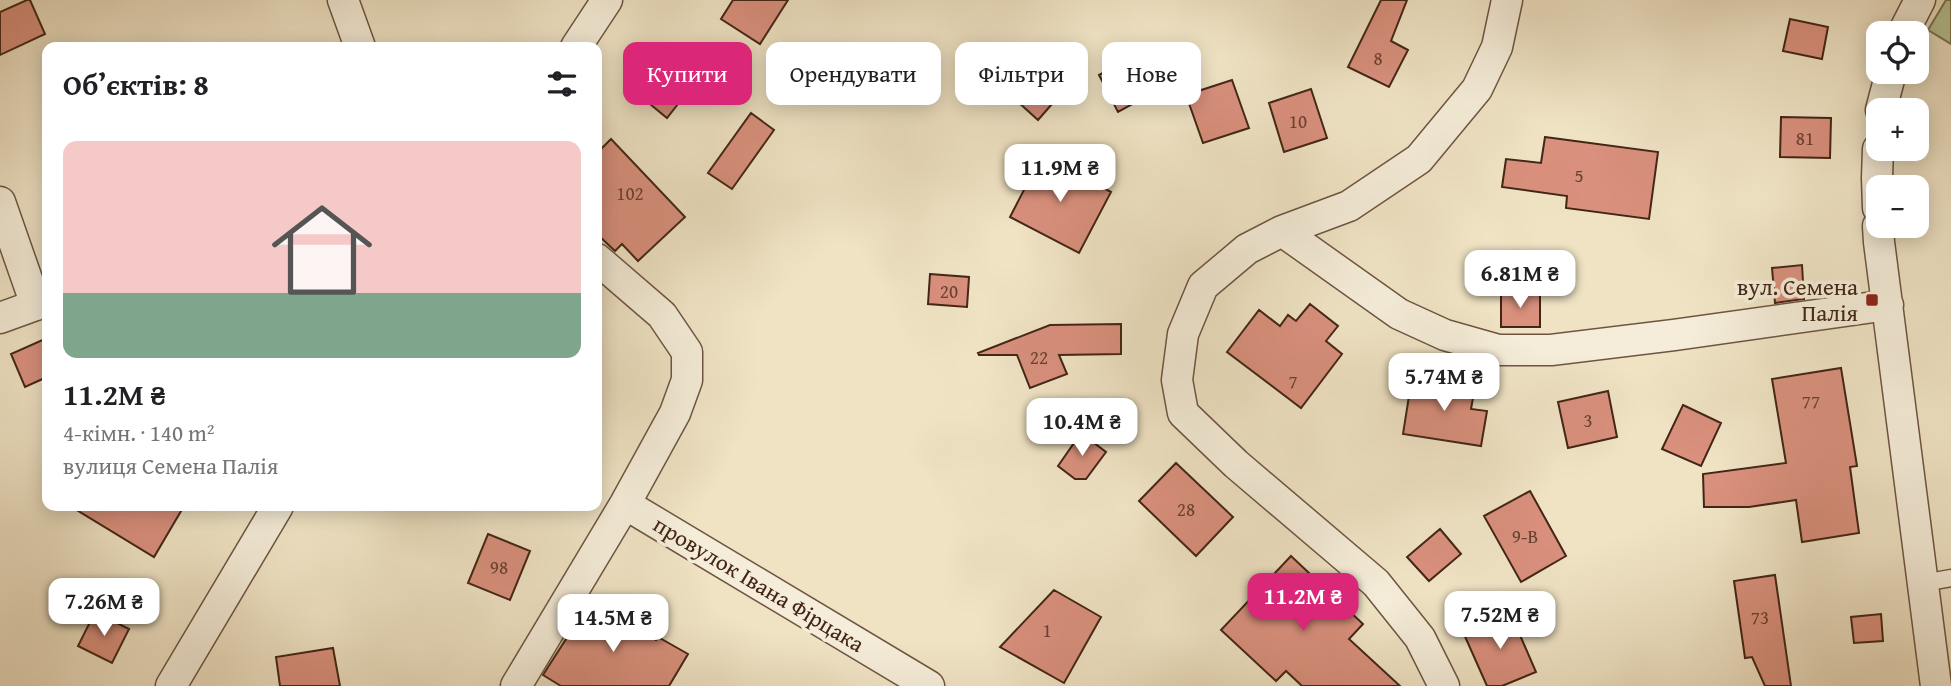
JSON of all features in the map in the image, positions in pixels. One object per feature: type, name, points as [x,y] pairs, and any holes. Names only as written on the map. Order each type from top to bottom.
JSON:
[{"type":"street","points":[[343,0],[358,42]]},
{"type":"street","points":[[579,42],[607,0]]},
{"type":"street","points":[[1444,686],[1420,638],[1376,583],[1236,464],[1182,413],[1177,380],[1183,334],[1203,286],[1247,249],[1282,230],[1349,206],[1419,159],[1477,89],[1497,47],[1507,0]]},
{"type":"street","points":[[1909,21],[1920,0]]},
{"type":"street","points":[[0,202],[42,303],[0,318]]},
{"type":"street","points":[[1282,230],[1399,314],[1445,335],[1498,350],[1551,349],[1674,335],[1888,305]]},
{"type":"street","points":[[1879,238],[1888,305],[1937,580],[1936,686]]},
{"type":"street","points":[[516,686],[625,504],[675,413],[687,380],[687,352],[662,315],[602,263]]},
{"type":"street","name":"провулок Івана Фірцака","points":[[625,504],[929,686]]},
{"type":"street","points":[[172,686],[275,511]]},
{"type":"green space","points":[[1946,0],[1951,0],[1951,44],[1929,28]]},
{"type":"building","points":[[30,0],[45,34],[0,55],[0,12]]},
{"type":"building","points":[[733,0],[788,0],[760,44],[721,19]]},
{"type":"building","points":[[1381,0],[1407,0],[1391,41],[1408,50],[1389,87],[1348,67]]},
{"type":"building","points":[[1790,19],[1828,27],[1822,59],[1783,51]]},
{"type":"building","points":[[1232,80],[1249,128],[1203,143],[1190,105],[1201,105],[1201,90]]},
{"type":"building","points":[[1311,89],[1327,138],[1284,152],[1269,103]]},
{"type":"building","points":[[651,105],[677,105],[667,118]]},
{"type":"building","points":[[1021,105],[1051,105],[1038,120]]},
{"type":"building","points":[[1114,105],[1131,105],[1118,112]]},
{"type":"building","points":[[751,113],[774,130],[732,189],[708,173]]},
{"type":"building","points":[[1781,117],[1831,118],[1830,158],[1780,157]]},
{"type":"building","points":[[1545,137],[1658,152],[1649,219],[1566,208],[1567,196],[1502,187],[1506,159],[1541,163]]},
{"type":"building","points":[[611,139],[685,217],[638,261],[622,244],[615,251],[602,239],[602,148]]},
{"type":"building","points":[[1042,155],[1111,192],[1079,253],[1010,217]]},
{"type":"building","points":[[1802,265],[1804,299],[1775,303],[1772,268]]},
{"type":"building","points":[[930,274],[969,277],[967,307],[928,304]]},
{"type":"building","points":[[1501,294],[1540,294],[1540,327],[1501,327]]},
{"type":"building","points":[[1310,304],[1338,326],[1326,341],[1342,354],[1301,408],[1227,352],[1259,310],[1280,326],[1288,315],[1296,321]]},
{"type":"building","points":[[1121,324],[1121,354],[1059,355],[1067,374],[1030,388],[1017,355],[978,353],[1050,325]]},
{"type":"building","points":[[42,340],[42,379],[25,387],[11,354]]},
{"type":"building","points":[[1841,368],[1857,466],[1850,467],[1859,533],[1802,542],[1796,500],[1749,507],[1704,507],[1703,474],[1786,463],[1772,379]]},
{"type":"building","points":[[1412,377],[1475,387],[1471,409],[1487,411],[1481,446],[1403,434]]},
{"type":"building","points":[[1608,391],[1617,437],[1568,448],[1558,402]]},
{"type":"building","points":[[1683,405],[1721,423],[1701,466],[1662,449]]},
{"type":"building","points":[[1081,433],[1106,452],[1086,479],[1075,479],[1058,466]]},
{"type":"building","points":[[1176,463],[1233,517],[1196,556],[1139,501]]},
{"type":"building","points":[[1530,491],[1566,556],[1521,582],[1484,516]]},
{"type":"building","points":[[78,511],[181,511],[154,557]]},
{"type":"building","points":[[1440,529],[1461,554],[1429,581],[1407,557]]},
{"type":"building","points":[[488,534],[530,551],[510,600],[468,583]]},
{"type":"building","points":[[1291,556],[1363,624],[1349,639],[1400,686],[1302,686],[1286,671],[1276,681],[1221,630]]},
{"type":"building","points":[[1775,575],[1791,686],[1765,686],[1752,657],[1745,658],[1734,581]]},
{"type":"building","points":[[1054,590],[1101,617],[1064,683],[1000,647]]},
{"type":"building","points":[[593,597],[656,640],[658,637],[688,654],[669,686],[561,686],[543,675]]},
{"type":"building","points":[[95,612],[129,629],[112,663],[78,646]]},
{"type":"building","points":[[1510,612],[1536,672],[1502,686],[1487,686],[1463,632]]},
{"type":"building","points":[[1881,614],[1883,641],[1854,643],[1851,617]]},
{"type":"building","points":[[333,648],[340,686],[280,686],[276,657]]},
{"type":"place","name":"вул. Семена Палія","points":[[1872,300]]}]
